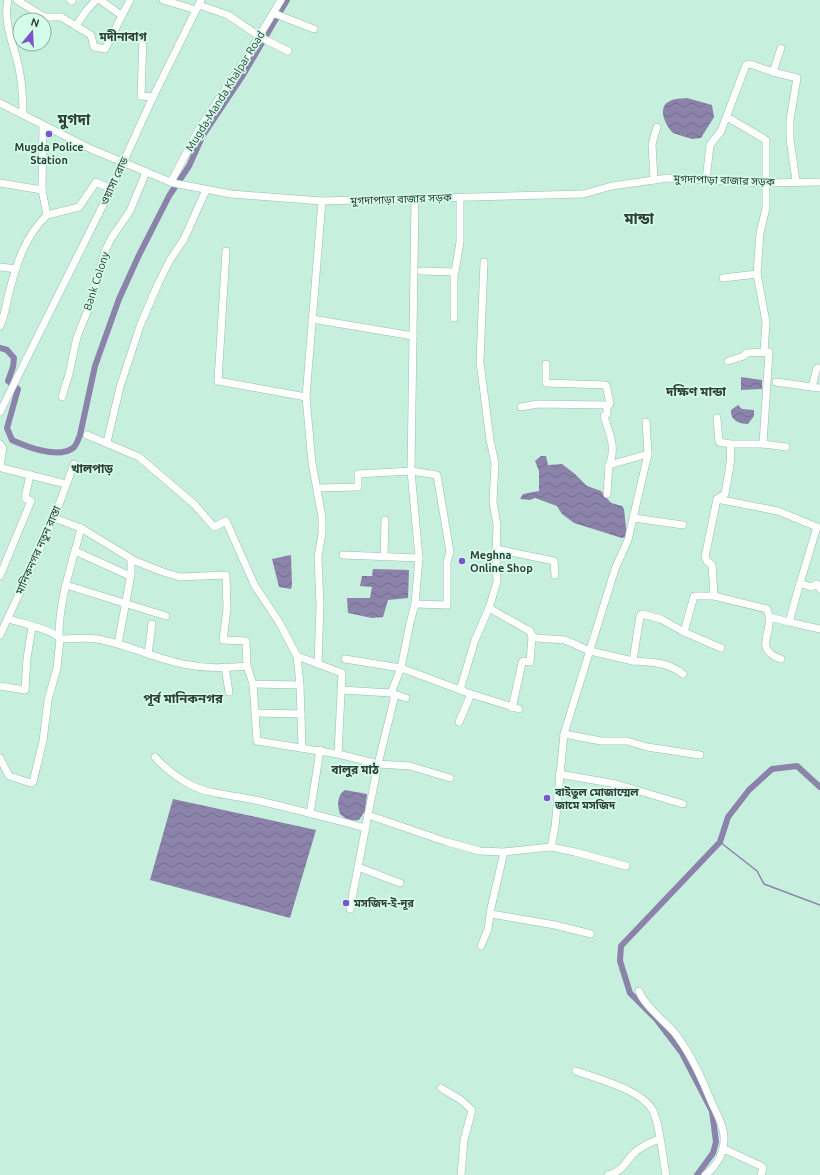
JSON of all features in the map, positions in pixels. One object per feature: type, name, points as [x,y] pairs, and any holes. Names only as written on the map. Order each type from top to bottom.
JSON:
[{"type":"street","points":[[8,0],[6,9],[6,24],[12,39],[21,78],[23,90],[23,114]]},
{"type":"street","points":[[17,0],[44,17],[61,17],[91,35],[94,48],[105,49],[130,0]]},
{"type":"street","points":[[76,26],[86,11],[96,0]]},
{"type":"street","points":[[100,0],[121,15]]},
{"type":"street","points":[[163,0],[199,5],[228,15],[262,38],[288,51]]},
{"type":"street","name":"Mugda-Manda Khalpar Road","points":[[172,183],[199,129],[262,38],[276,15],[281,0]]},
{"type":"street","name":"ওয়াসা রোড","points":[[1,407],[111,189],[153,97],[199,5]]},
{"type":"street","points":[[276,15],[314,29]]},
{"type":"street","points":[[143,37],[140,96],[153,97]]},
{"type":"street","points":[[773,72],[781,48]]},
{"type":"street","points":[[706,180],[710,145],[721,131],[733,96],[746,66],[750,64],[796,78],[790,120],[790,139],[796,182]]},
{"type":"street","name":"মুগদাপাড়া বাজার সড়ক","points":[[0,103],[91,149],[172,183],[230,194],[322,201],[582,194],[612,186],[668,178],[766,183],[820,182]]},
{"type":"street","points":[[727,117],[766,140],[766,208],[760,233],[757,274],[766,322],[764,352]]},
{"type":"street","points":[[43,125],[42,190],[47,215]]},
{"type":"street","points":[[654,180],[652,144],[657,127]]},
{"type":"street","name":"Bank Colony","points":[[62,397],[69,374],[77,336],[92,300],[105,251],[112,237],[130,211],[146,172]]},
{"type":"street","points":[[0,326],[16,269],[31,234],[47,215],[79,207],[96,182],[111,189]]},
{"type":"street","points":[[0,183],[42,190]]},
{"type":"street","points":[[107,442],[120,387],[140,326],[158,284],[170,260],[184,239],[206,190]]},
{"type":"street","points":[[454,318],[454,272],[460,242],[460,197]]},
{"type":"street","points":[[350,909],[393,694],[401,668],[416,604],[419,558],[411,471],[415,199]]},
{"type":"street","points":[[318,664],[320,605],[318,557],[322,533],[322,517],[312,462],[306,397],[322,201]]},
{"type":"street","points":[[226,251],[218,381],[306,397]]},
{"type":"street","points":[[460,690],[475,640],[489,608],[497,582],[497,525],[493,502],[495,463],[490,440],[480,362],[484,262]]},
{"type":"street","points":[[0,267],[16,269]]},
{"type":"street","points":[[421,271],[454,272]]},
{"type":"street","points":[[723,278],[757,274]]},
{"type":"street","points":[[312,319],[413,336]]},
{"type":"street","points":[[728,361],[744,356],[746,353],[769,352],[763,444]]},
{"type":"street","points":[[546,364],[546,383],[606,385],[610,404],[607,406],[607,414],[604,416],[613,445],[613,457],[609,465],[608,494]]},
{"type":"street","points":[[812,387],[817,368]]},
{"type":"street","points":[[776,382],[820,388]]},
{"type":"street","points":[[522,407],[538,404],[607,406]]},
{"type":"street","points":[[717,418],[719,442],[730,444],[763,444],[786,447]]},
{"type":"street","points":[[551,847],[555,827],[564,734],[613,575],[628,540],[634,518],[648,454],[646,422]]},
{"type":"street","points":[[87,434],[139,457],[196,505],[214,527],[226,520],[255,586],[279,622],[297,656],[300,685],[302,747]]},
{"type":"street","points":[[0,444],[3,448],[0,466],[2,468],[66,484]]},
{"type":"street","points":[[714,596],[712,565],[707,562],[705,557],[717,499],[725,494],[731,464],[730,444]]},
{"type":"street","points":[[609,465],[648,454]]},
{"type":"street","name":"মানিকনগর নতুন রাস্তা","points":[[0,635],[54,518],[74,464]]},
{"type":"street","points":[[317,488],[358,488],[358,474],[411,471],[437,475],[439,478],[444,527],[450,552],[447,562],[447,605],[416,604]]},
{"type":"street","points":[[0,576],[31,500],[24,498],[30,475]]},
{"type":"street","points":[[717,499],[778,511],[817,527],[789,622]]},
{"type":"street","points":[[54,518],[81,528],[131,559],[180,577],[226,575],[227,609],[223,640],[246,641],[247,666],[253,684],[257,741],[320,750],[378,764],[410,766],[450,778]]},
{"type":"street","points":[[634,518],[683,525]]},
{"type":"street","points":[[384,557],[385,520]]},
{"type":"street","points":[[0,758],[9,776],[32,783],[33,782],[42,741],[48,700],[58,668],[66,585],[81,528]]},
{"type":"street","points":[[496,549],[554,561],[555,576]]},
{"type":"street","points":[[75,551],[130,576]]},
{"type":"street","points":[[343,555],[419,558]]},
{"type":"street","points":[[118,644],[130,576],[131,559]]},
{"type":"street","points":[[800,583],[811,588],[817,584],[820,589]]},
{"type":"street","points":[[66,585],[166,616]]},
{"type":"street","points":[[684,632],[694,596],[714,596],[765,607],[770,617],[766,649],[770,655],[781,659]]},
{"type":"street","points":[[345,659],[401,668],[471,694],[516,708],[522,663],[523,661],[530,662],[532,636],[530,631],[489,608]]},
{"type":"street","points":[[633,661],[640,616],[642,614],[661,619],[684,632],[721,648]]},
{"type":"street","points":[[770,617],[820,629]]},
{"type":"street","points":[[8,619],[60,638],[96,638],[184,665],[212,669],[247,666]]},
{"type":"street","points":[[148,654],[152,624]]},
{"type":"street","points":[[0,686],[25,690],[27,658],[32,627]]},
{"type":"street","points":[[532,636],[538,638],[565,640],[590,651],[633,661],[659,663],[676,668],[683,674]]},
{"type":"street","points":[[297,656],[342,673],[338,754]]},
{"type":"street","points":[[225,667],[229,692]]},
{"type":"street","points":[[253,684],[300,685]]},
{"type":"street","points":[[342,690],[393,694],[406,698]]},
{"type":"street","points":[[459,722],[471,694]]},
{"type":"street","points":[[256,713],[301,714]]},
{"type":"street","points":[[564,734],[601,741],[627,741],[647,747],[700,755]]},
{"type":"street","points":[[310,814],[320,750]]},
{"type":"street","points":[[155,757],[164,767],[192,785],[209,791],[250,799],[366,828]]},
{"type":"street","points":[[559,774],[616,784],[683,804]]},
{"type":"street","points":[[368,815],[447,842],[480,851],[504,852],[551,847],[626,866]]},
{"type":"street","points":[[481,946],[492,914],[504,852]]},
{"type":"street","points":[[358,867],[400,883]]},
{"type":"street","points":[[492,914],[554,925],[591,934]]},
{"type":"street","points":[[639,991],[644,1001],[675,1034],[699,1072],[722,1124],[724,1149],[713,1170],[706,1175]]},
{"type":"street","points":[[576,1070],[617,1087],[629,1090],[644,1100],[652,1109],[666,1175]]},
{"type":"street","points":[[441,1088],[461,1100],[472,1110],[464,1140],[461,1175]]},
{"type":"street","points":[[608,1175],[619,1172],[634,1153],[645,1145],[659,1139]]},
{"type":"street","points":[[724,1149],[761,1166],[763,1168],[761,1175]]},
{"type":"water","points":[[687,98],[712,105],[714,117],[701,138],[692,139],[673,133],[665,121],[663,112],[666,104],[674,99]]},
{"type":"water","points":[[741,377],[762,380],[762,389],[741,390]]},
{"type":"water","points":[[738,405],[742,409],[754,410],[754,416],[748,424],[736,421],[732,416],[731,410]]},
{"type":"water","points":[[541,456],[546,456],[548,465],[562,464],[587,486],[601,491],[611,503],[622,506],[624,509],[627,537],[622,538],[574,523],[562,514],[557,506],[535,498],[530,500],[520,499],[523,494],[539,491],[539,471],[535,461]]},
{"type":"water","points":[[291,555],[291,589],[279,587],[272,559]]},
{"type":"water","points":[[373,569],[409,570],[408,598],[388,600],[383,617],[372,618],[348,613],[347,598],[370,598],[372,587],[360,586],[362,576],[372,576]]},
{"type":"water","points":[[345,790],[367,794],[365,811],[359,820],[349,821],[340,814],[338,800],[342,792]]},
{"type":"water","points":[[173,799],[316,830],[290,918],[150,880]]},
{"type":"waterway","points":[[0,348],[7,350],[14,358],[13,367],[8,381],[18,389],[7,428],[12,440],[42,451],[59,452],[67,451],[73,448],[80,435],[95,366],[119,299],[139,255],[169,196],[189,166],[203,135],[243,75],[287,0]]},
{"type":"waterway","points":[[697,1175],[713,1153],[716,1142],[712,1111],[682,1053],[656,1019],[630,993],[620,961],[621,946],[720,842],[728,817],[749,790],[772,769],[797,766],[820,787]]},
{"type":"waterway","points":[[720,842],[757,871],[764,884],[820,905]]},
{"type":"place","name":"Mugda Police Station","points":[[49,134]]},
{"type":"place","name":"Meghna Online Shop","points":[[462,561]]},
{"type":"place","name":"বাইতুল মোজাম্মেল জামে মসজিদ","points":[[547,798]]},
{"type":"place","name":"মসজিদ-ই-নূর","points":[[346,903]]},
{"type":"district","name":"মদীনাবাগ","points":[[123,36]]},
{"type":"district","name":"মুগদা","points":[[74,119]]},
{"type":"district","name":"মান্ডা","points":[[639,218]]},
{"type":"district","name":"দক্ষিণ মান্ডা","points":[[696,391]]},
{"type":"district","name":"খালপাড়","points":[[92,468]]},
{"type":"district","name":"পূর্ব মানিকনগর","points":[[183,698]]},
{"type":"district","name":"বালুর মাঠ","points":[[355,769]]}]
